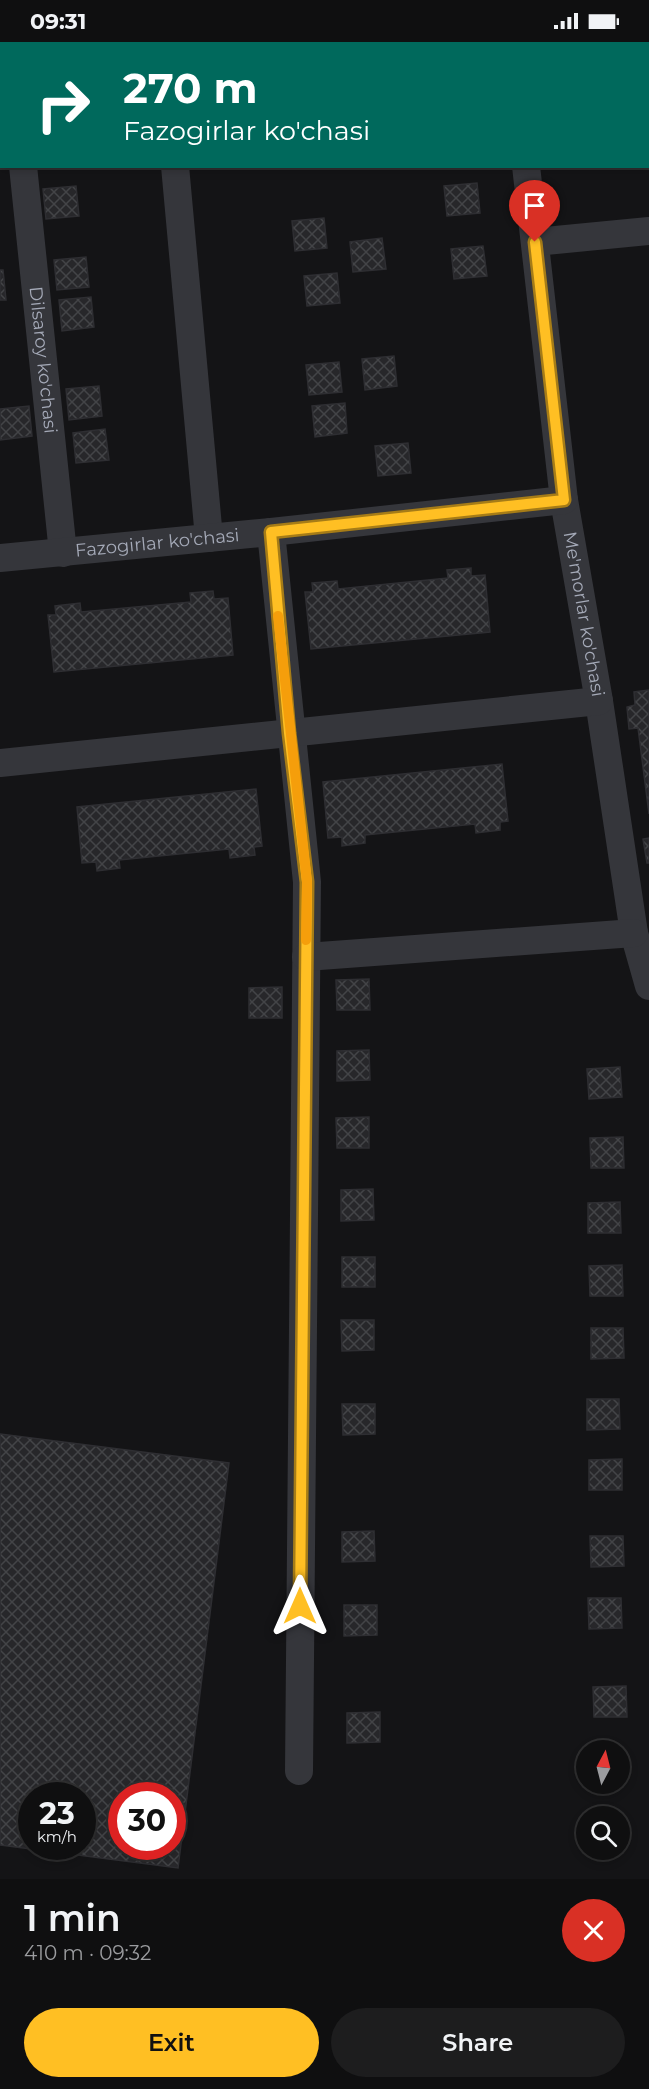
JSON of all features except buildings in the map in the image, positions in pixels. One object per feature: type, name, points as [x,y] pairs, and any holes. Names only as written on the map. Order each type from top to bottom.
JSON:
[{"type":"street","name":"Dilsaroy ko'chasi","points":[[23,168],[63,553]]},
{"type":"street","points":[[175,168],[209,538]]},
{"type":"street","name":"Me'morlar ko'chasi","points":[[526,168],[564,500],[599,701],[634,933],[649,986]]},
{"type":"street","points":[[535,242],[649,231]]},
{"type":"street","name":"Fazogirlar ko'chasi","points":[[0,558],[271,532],[564,500]]},
{"type":"street","points":[[271,532],[289,733],[307,882],[299,1771]]},
{"type":"street","points":[[0,763],[599,701]]},
{"type":"street","points":[[306,957],[634,933]]},
{"type":"slow traffic","points":[[278,616],[307,882],[306,940]]},
{"type":"route","points":[[300,1606],[307,882],[289,733],[271,532],[564,500],[535,242]]}]
